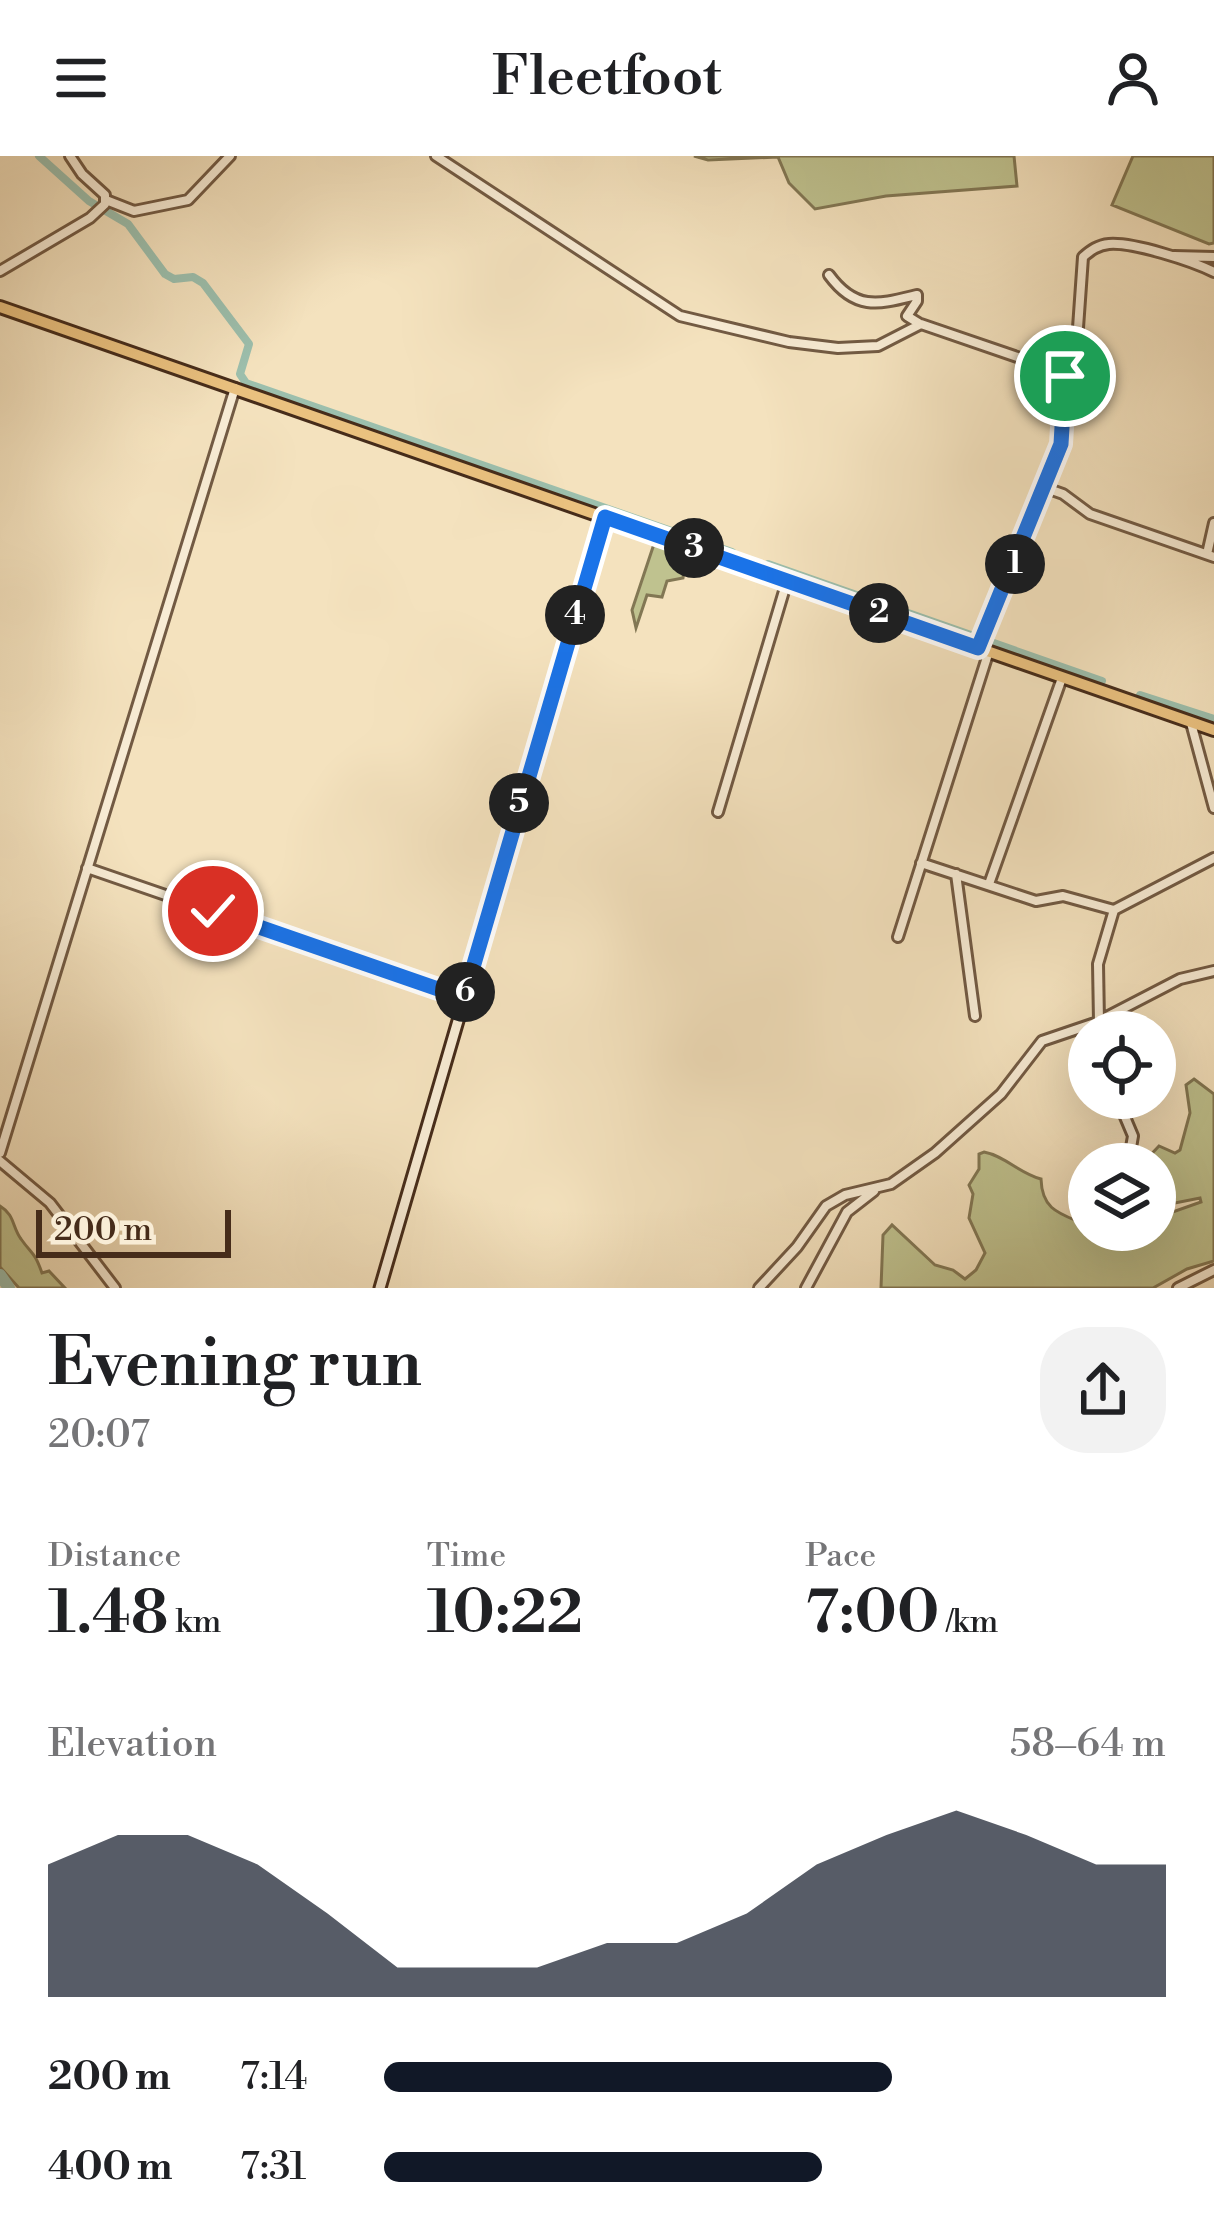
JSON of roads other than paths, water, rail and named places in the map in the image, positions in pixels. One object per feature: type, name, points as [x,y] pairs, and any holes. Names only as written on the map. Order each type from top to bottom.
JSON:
[{"type":"main road","points":[[0,307],[982,645],[1214,730]]},
{"type":"main road","points":[[380,1288],[605,517]]},
{"type":"street","points":[[70,156],[103,205]]},
{"type":"street","points":[[1,266],[103,205],[134,211],[188,200],[230,156]]},
{"type":"street","points":[[436,156],[680,316],[789,342],[838,347],[878,346],[921,324]]},
{"type":"street","points":[[898,938],[982,645],[1063,434],[1064,373],[1074,361],[1083,257],[1107,244],[1171,257],[1214,272]]},
{"type":"street","points":[[1171,257],[1214,257]]},
{"type":"street","points":[[829,274],[860,301],[896,302],[917,295],[907,316],[921,324],[1064,373]]},
{"type":"street","points":[[115,1288],[50,1202],[0,1157],[235,388]]},
{"type":"street","points":[[1046,488],[1090,514],[1210,555],[1214,524]]},
{"type":"street","points":[[718,812],[787,581]]},
{"type":"street","points":[[989,884],[1062,677]]},
{"type":"street","points":[[1190,722],[1210,776],[1214,808]]},
{"type":"street","points":[[921,862],[1036,901],[1064,896],[1114,910],[1214,858]]},
{"type":"street","points":[[87,868],[464,998]]},
{"type":"street","points":[[956,874],[975,1016]]},
{"type":"street","points":[[1099,1011],[1098,964],[1114,910]]},
{"type":"street","points":[[1118,1011],[1180,979],[1214,970]]},
{"type":"street","points":[[759,1288],[834,1199],[891,1184],[992,1103],[1042,1041],[1068,1034]]},
{"type":"street","points":[[806,1288],[847,1212],[875,1190]]},
{"type":"street","points":[[1178,1288],[1214,1270]]},
{"type":"waterway","points":[[39,156],[89,201],[128,224],[165,274],[203,283],[249,344],[240,374],[246,383],[732,552]]},
{"type":"waterway","points":[[768,564],[1102,681]]},
{"type":"waterway","points":[[1140,695],[1214,719]]},
{"type":"waterway","points":[[0,1275],[9,1288]]}]
